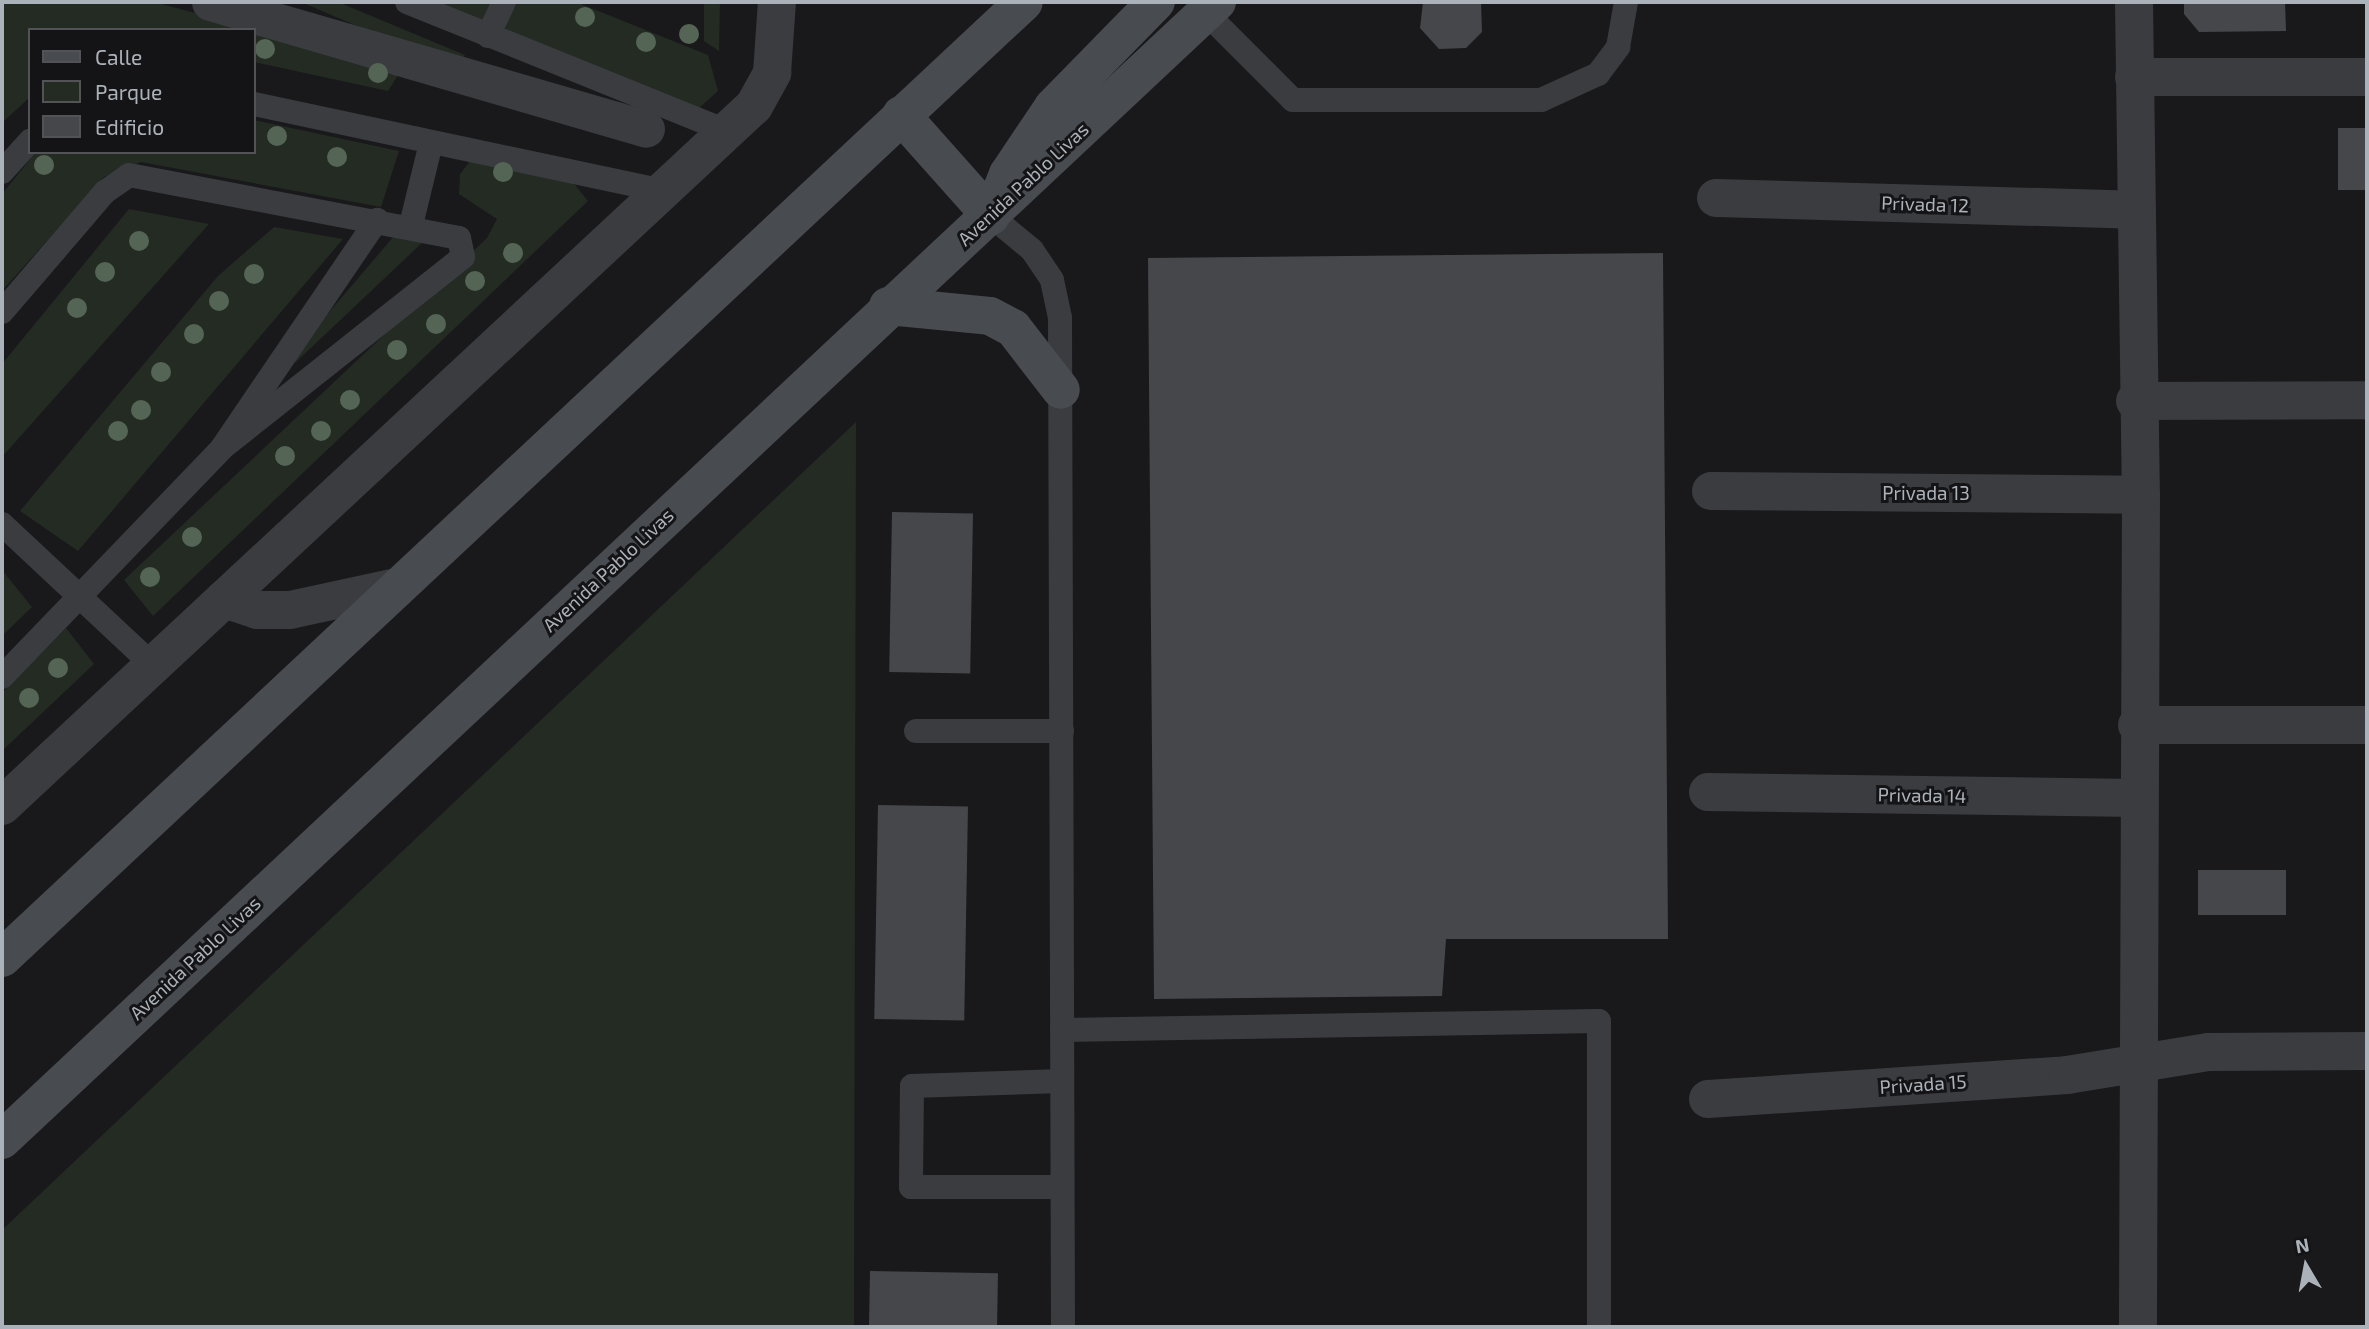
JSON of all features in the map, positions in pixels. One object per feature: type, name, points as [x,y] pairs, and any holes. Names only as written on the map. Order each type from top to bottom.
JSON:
[{"type":"main road","points":[[2,958],[392,588],[1024,2]]},
{"type":"main road","points":[[901,115],[991,216],[1008,174],[1053,107],[1156,2]]},
{"type":"main road","name":"Avenida Pablo Livas","points":[[2,1140],[888,306],[991,216],[1211,7]]},
{"type":"main road","points":[[888,306],[990,316],[1013,328],[1061,390]]},
{"type":"street","points":[[210,2],[646,130]]},
{"type":"street","points":[[2,806],[754,106],[772,73],[776,2]]},
{"type":"street","points":[[2134,2],[2135,401],[2141,495],[2136,799],[2138,1327]]},
{"type":"street","points":[[2134,77],[2367,76]]},
{"type":"street","name":"Privada 12","points":[[1716,198],[2134,210]]},
{"type":"street","points":[[2135,401],[2367,401]]},
{"type":"street","name":"Privada 13","points":[[1711,491],[2141,495]]},
{"type":"street","points":[[224,599],[257,610],[290,610],[392,588]]},
{"type":"street","points":[[2137,725],[2367,725]]},
{"type":"street","name":"Privada 14","points":[[1708,792],[2136,799]]},
{"type":"street","name":"Privada 15","points":[[1708,1099],[2067,1075],[2208,1052],[2367,1051]]},
{"type":"lane","points":[[407,2],[728,132]]},
{"type":"lane","points":[[488,36],[504,2]]},
{"type":"lane","points":[[1211,7],[1293,100],[1541,100],[1598,74],[1618,47],[1626,2]]},
{"type":"lane","points":[[256,104],[665,191]]},
{"type":"lane","points":[[2,172],[28,143]]},
{"type":"lane","points":[[411,225],[431,143]]},
{"type":"lane","points":[[2,312],[105,192],[129,175],[411,225],[459,238],[463,257],[222,448],[84,596],[2,677]]},
{"type":"lane","points":[[991,216],[1032,250],[1052,280],[1061,390],[1062,1327]]},
{"type":"lane","points":[[222,448],[377,220]]},
{"type":"lane","points":[[2,524],[84,596],[154,666]]},
{"type":"lane","points":[[916,731],[1062,731]]},
{"type":"lane","points":[[1062,1030],[1599,1021],[1599,1327]]},
{"type":"lane","points":[[1062,1081],[912,1086],[911,1187],[1062,1187]]},
{"type":"green space","points":[[2,2],[154,2],[250,28],[28,28],[28,99],[2,123]]},
{"type":"green space","points":[[301,2],[338,2],[465,55],[455,68]]},
{"type":"green space","points":[[430,2],[576,2],[708,55],[718,91],[699,108]]},
{"type":"green space","points":[[704,2],[720,2],[719,51],[704,41]]},
{"type":"green space","points":[[256,30],[402,69],[388,91],[256,62]]},
{"type":"green space","points":[[256,120],[399,151],[381,207],[141,162],[104,177],[2,291],[2,194],[34,154],[256,154]]},
{"type":"green space","points":[[471,160],[567,175],[588,201],[153,616],[124,580],[487,238],[497,219],[459,194],[460,174]]},
{"type":"green space","points":[[129,209],[209,224],[2,457],[2,364]]},
{"type":"green space","points":[[274,227],[343,239],[78,551],[20,511],[218,276]]},
{"type":"green space","points":[[395,235],[423,242],[295,363],[294,353]]},
{"type":"green space","points":[[856,422],[854,1327],[2,1327],[2,1230]]},
{"type":"green space","points":[[2,570],[32,607],[2,636]]},
{"type":"green space","points":[[66,628],[94,664],[2,751],[2,693]]},
{"type":"building","points":[[1423,2],[1481,2],[1482,32],[1466,48],[1439,49],[1420,28]]},
{"type":"building","points":[[2184,2],[2285,2],[2286,31],[2199,32],[2184,14]]},
{"type":"building","points":[[2338,128],[2367,128],[2367,190],[2338,190]]},
{"type":"building","points":[[1663,253],[1668,939],[1446,939],[1442,996],[1154,999],[1148,258]]},
{"type":"building","points":[[892,512],[973,513],[970,673],[889,672]]},
{"type":"building","points":[[878,805],[968,807],[964,1021],[874,1019]]},
{"type":"building","points":[[2198,870],[2286,870],[2286,915],[2198,915]]},
{"type":"building","points":[[870,1271],[998,1273],[997,1327],[869,1327]]}]
